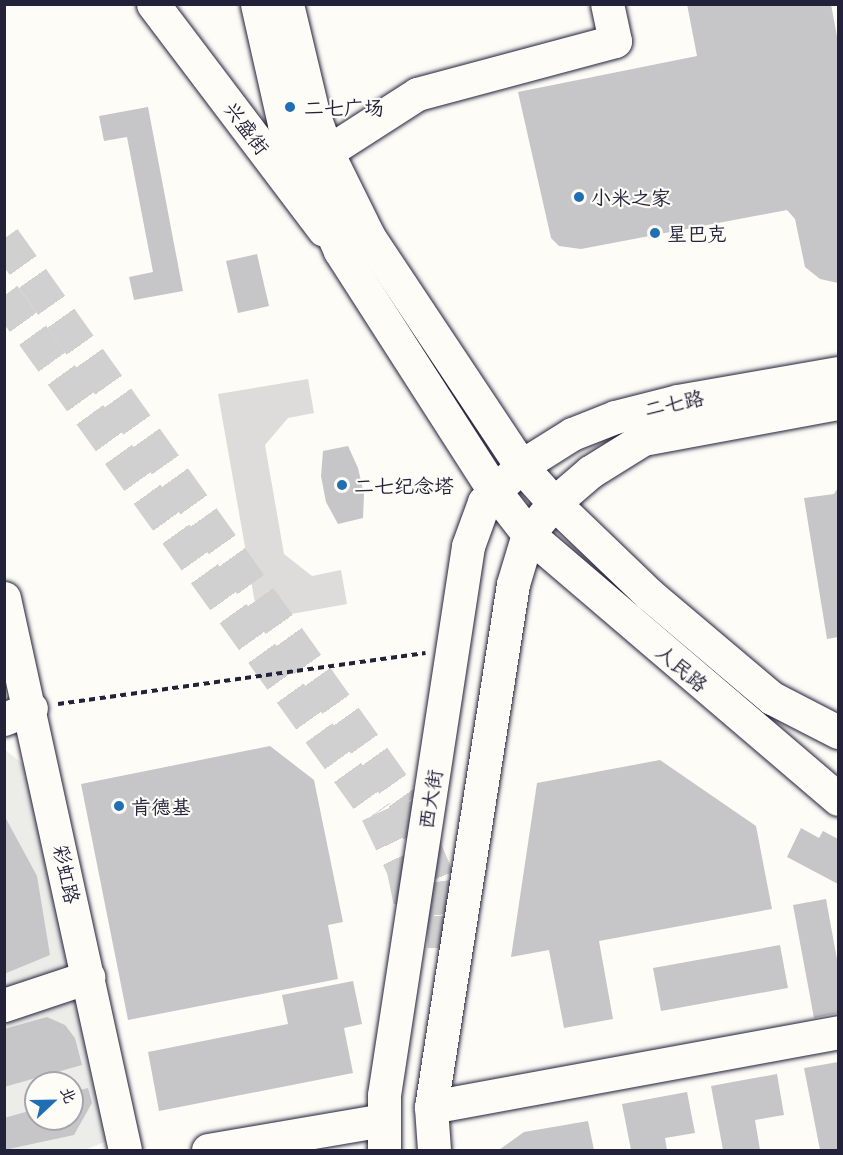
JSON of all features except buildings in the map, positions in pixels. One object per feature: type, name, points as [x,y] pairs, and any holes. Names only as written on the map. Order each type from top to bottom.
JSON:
[{"type":"street","name":"兴盛街","points":[[153,4],[340,251]]},
{"type":"street","points":[[257,4],[284,124],[340,251]]},
{"type":"street","name":"人民路","points":[[287,4],[296,50],[327,152],[369,237],[521,466],[554,503],[650,595],[772,698],[838,732]]},
{"type":"street","points":[[327,152],[417,94],[615,40],[607,4]]},
{"type":"street","name":"人民路","points":[[340,251],[493,489],[528,534],[838,799]]},
{"type":"street","name":"二七路","points":[[521,466],[572,434],[615,417],[838,373]]},
{"type":"street","name":"二七路","points":[[554,503],[590,472],[643,439],[838,403]]},
{"type":"street","name":"西大街","points":[[383,1135],[468,546],[484,502],[493,489],[521,466]]},
{"type":"street","points":[[434,1150],[431,1107],[513,584],[528,534],[554,503]]},
{"type":"street","name":"彩虹路","points":[[4,598],[18,713],[88,977],[125,1150]]},
{"type":"street","points":[[4,1005],[88,977]]},
{"type":"street","points":[[431,1107],[838,1032]]},
{"type":"street","points":[[208,1150],[383,1135]]},
{"type":"path","points":[[18,713],[453,649]]},
{"type":"shaded area","points":[[308,379],[314,413],[288,418],[265,445],[284,554],[312,576],[341,570],[347,604],[258,620],[218,394]]},
{"type":"shaded area","points":[[4,749],[29,769],[113,1139],[84,1150],[5,1150]]},
{"type":"tunnel","points":[[4,238],[406,802],[439,881],[444,915],[444,959]]},
{"type":"tunnel","points":[[4,295],[377,813],[403,868],[412,911]]},
{"type":"place","name":"二七广场","points":[[290,107]]},
{"type":"place","name":"小米之家","points":[[579,197]]},
{"type":"place","name":"星巴克","points":[[655,233]]},
{"type":"place","name":"二七纪念塔","points":[[342,485]]},
{"type":"place","name":"肯德基","points":[[119,806]]}]
